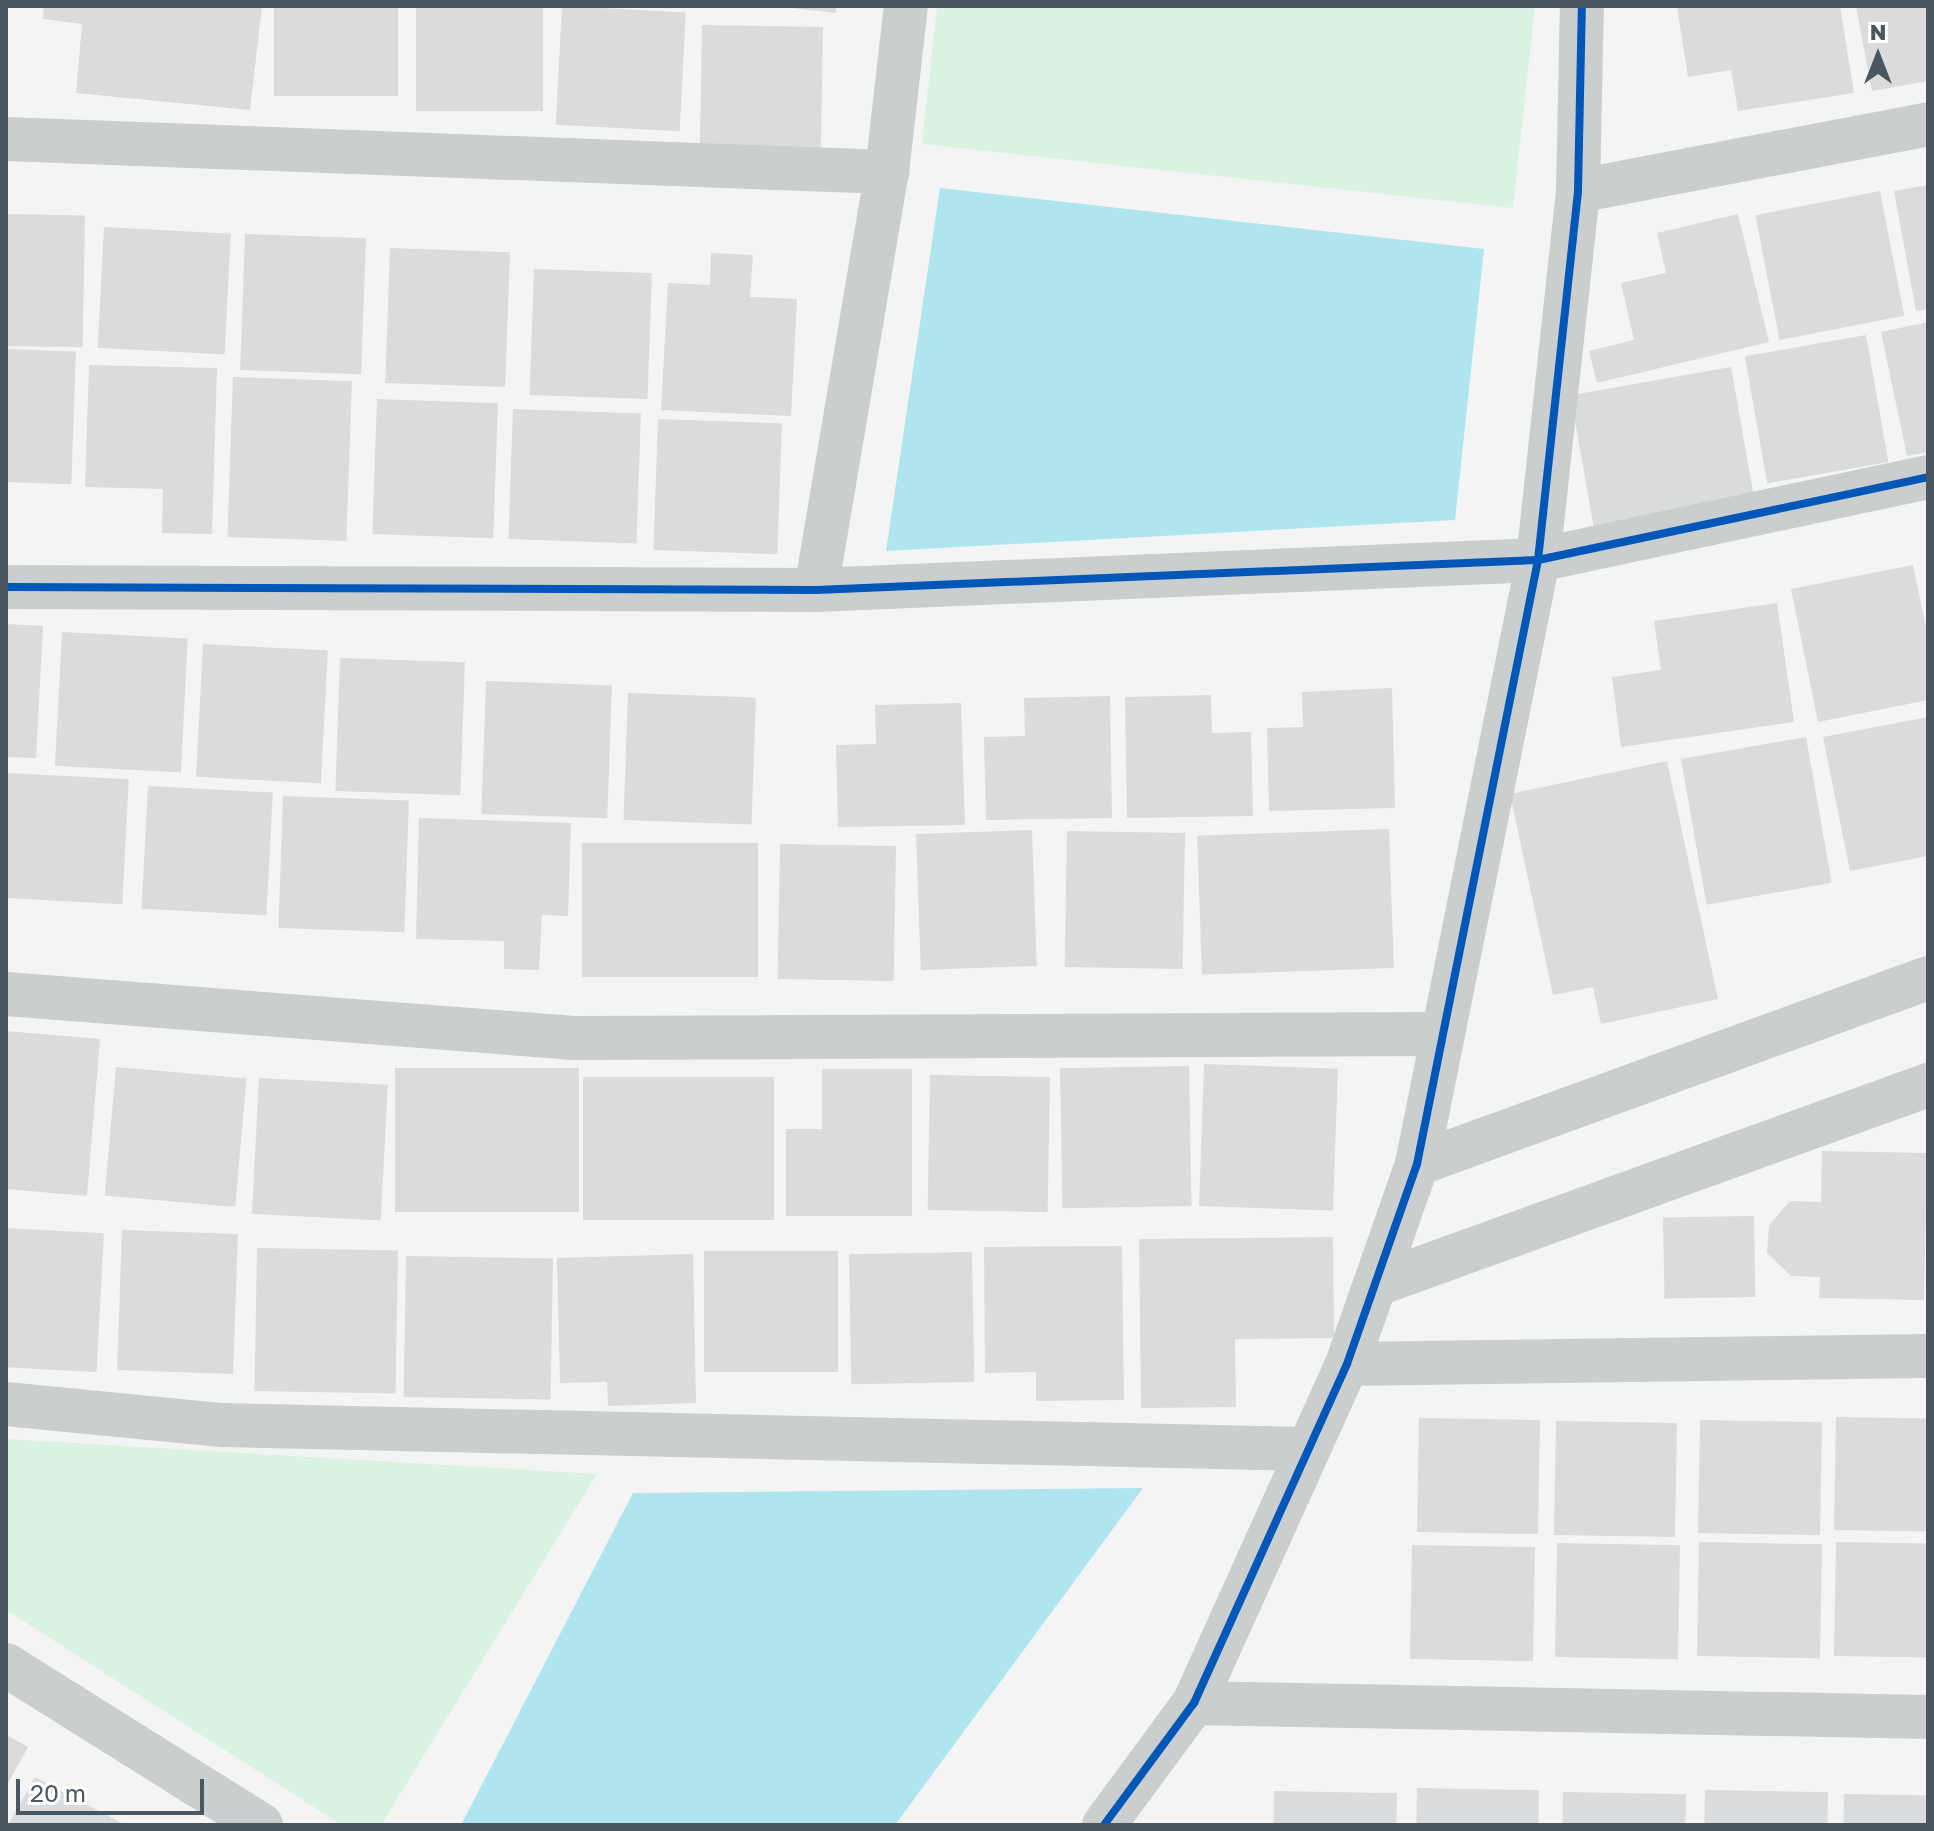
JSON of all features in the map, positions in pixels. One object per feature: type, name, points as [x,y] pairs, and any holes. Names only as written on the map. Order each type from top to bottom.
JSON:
[{"type":"street","points":[[816,590],[887,172],[906,6]]},
{"type":"street","points":[[1104,1825],[1194,1703],[1305,1449],[1347,1364],[1380,1283],[1417,1164],[1538,560],[1578,191],[1582,6]]},
{"type":"street","points":[[1578,191],[1928,124]]},
{"type":"street","points":[[6,139],[887,172]]},
{"type":"street","points":[[6,587],[816,590],[1538,560],[1928,477]]},
{"type":"street","points":[[1417,1164],[1928,978]]},
{"type":"street","points":[[6,994],[574,1038],[1443,1034]]},
{"type":"street","points":[[1380,1283],[1928,1085]]},
{"type":"street","points":[[1347,1364],[1928,1356]]},
{"type":"street","points":[[6,1404],[222,1425],[1305,1449]]},
{"type":"street","points":[[6,1665],[261,1825]]},
{"type":"street","points":[[1194,1703],[1928,1717]]},
{"type":"green space","points":[[937,6],[1535,6],[1513,208],[922,144]]},
{"type":"green space","points":[[6,1439],[597,1474],[381,1825],[342,1825],[6,1610]]},
{"type":"water","points":[[940,188],[1484,249],[1455,520],[886,551]]},
{"type":"water","points":[[1143,1488],[895,1825],[461,1825],[633,1493]]},
{"type":"building","points":[[44,6],[262,6],[250,110],[76,93],[82,24],[43,19]]},
{"type":"building","points":[[274,6],[398,6],[398,96],[274,96]]},
{"type":"building","points":[[416,6],[543,6],[543,111],[416,111]]},
{"type":"building","points":[[562,6],[686,12],[680,131],[556,125]]},
{"type":"building","points":[[771,6],[836,6],[836,13]]},
{"type":"building","points":[[1677,6],[1840,6],[1854,93],[1738,111],[1731,70],[1688,77]]},
{"type":"building","points":[[1856,6],[1928,6],[1928,81],[1872,91]]},
{"type":"building","points":[[702,25],[823,27],[821,150],[700,148]]},
{"type":"building","points":[[1928,185],[1928,309],[1916,311],[1894,191]]},
{"type":"building","points":[[1880,191],[1904,316],[1780,340],[1755,215]]},
{"type":"building","points":[[6,214],[85,215],[83,347],[6,346]]},
{"type":"building","points":[[1738,214],[1769,342],[1597,383],[1589,351],[1634,340],[1621,283],[1666,273],[1657,233]]},
{"type":"building","points":[[104,227],[231,234],[224,354],[98,348]]},
{"type":"building","points":[[245,234],[366,238],[361,374],[240,370]]},
{"type":"building","points":[[390,248],[510,252],[505,387],[385,383]]},
{"type":"building","points":[[711,253],[753,255],[750,297],[797,299],[791,416],[661,410],[668,283],[710,285]]},
{"type":"building","points":[[534,269],[652,273],[648,399],[530,395]]},
{"type":"building","points":[[1928,322],[1928,452],[1907,456],[1881,332]]},
{"type":"building","points":[[1866,335],[1888,462],[1767,483],[1745,356]]},
{"type":"building","points":[[6,349],[76,351],[71,484],[6,482]]},
{"type":"building","points":[[89,365],[217,368],[212,534],[162,533],[163,489],[85,487]]},
{"type":"building","points":[[1731,367],[1755,502],[1594,530],[1570,395]]},
{"type":"building","points":[[233,377],[352,381],[346,541],[227,537]]},
{"type":"building","points":[[377,399],[498,403],[493,538],[372,534]]},
{"type":"building","points":[[513,409],[641,413],[636,543],[508,539]]},
{"type":"building","points":[[658,419],[782,423],[777,554],[653,550]]},
{"type":"building","points":[[1913,565],[1928,637],[1928,700],[1818,722],[1791,589]]},
{"type":"building","points":[[1777,603],[1794,722],[1621,747],[1612,677],[1661,670],[1654,621]]},
{"type":"building","points":[[6,624],[43,626],[36,758],[6,757]]},
{"type":"building","points":[[62,632],[188,639],[181,772],[55,766]]},
{"type":"building","points":[[203,644],[328,651],[321,783],[196,777]]},
{"type":"building","points":[[340,658],[465,662],[460,795],[335,791]]},
{"type":"building","points":[[486,681],[612,685],[607,818],[481,814]]},
{"type":"building","points":[[1392,688],[1395,808],[1269,811],[1267,728],[1303,727],[1302,692]]},
{"type":"building","points":[[628,693],[756,697],[751,824],[624,820]]},
{"type":"building","points":[[1211,695],[1212,733],[1251,732],[1253,816],[1127,818],[1125,697]]},
{"type":"building","points":[[1110,696],[1112,818],[986,820],[984,737],[1025,736],[1024,698]]},
{"type":"building","points":[[961,703],[965,825],[838,827],[836,745],[876,744],[875,705]]},
{"type":"building","points":[[1928,717],[1928,856],[1850,871],[1823,737]]},
{"type":"building","points":[[1806,737],[1832,883],[1707,905],[1681,759]]},
{"type":"building","points":[[1667,761],[1718,999],[1601,1024],[1593,987],[1553,995],[1510,794]]},
{"type":"building","points":[[8,773],[129,779],[122,904],[6,898]]},
{"type":"building","points":[[148,786],[273,793],[266,915],[142,909]]},
{"type":"building","points":[[283,796],[409,800],[404,932],[278,928]]},
{"type":"building","points":[[419,818],[571,823],[568,916],[542,915],[539,970],[504,969],[504,941],[416,939]]},
{"type":"building","points":[[1389,829],[1394,968],[1202,975],[1197,836]]},
{"type":"building","points":[[1032,830],[1037,966],[921,970],[916,834]]},
{"type":"building","points":[[1067,831],[1185,833],[1183,969],[1065,967]]},
{"type":"building","points":[[582,843],[758,843],[758,977],[582,977]]},
{"type":"building","points":[[780,844],[896,846],[894,981],[778,979]]},
{"type":"building","points":[[6,1031],[100,1039],[87,1196],[6,1189]]},
{"type":"building","points":[[1204,1064],[1338,1069],[1333,1211],[1199,1206]]},
{"type":"building","points":[[1189,1066],[1191,1206],[1062,1208],[1060,1068]]},
{"type":"building","points":[[116,1067],[247,1078],[235,1207],[105,1196]]},
{"type":"building","points":[[395,1068],[579,1068],[579,1212],[395,1212]]},
{"type":"building","points":[[822,1069],[912,1069],[912,1216],[786,1216],[786,1129],[822,1129]]},
{"type":"building","points":[[930,1075],[1050,1077],[1048,1212],[928,1210]]},
{"type":"building","points":[[583,1077],[774,1077],[774,1220],[583,1220]]},
{"type":"building","points":[[259,1078],[388,1085],[381,1221],[252,1214]]},
{"type":"building","points":[[1822,1151],[1927,1153],[1924,1300],[1819,1298],[1820,1277],[1791,1276],[1767,1253],[1769,1225],[1790,1201],[1821,1202]]},
{"type":"building","points":[[1754,1216],[1755,1297],[1664,1299],[1663,1218]]},
{"type":"building","points":[[6,1228],[104,1233],[97,1372],[6,1367]]},
{"type":"building","points":[[122,1230],[238,1234],[233,1374],[117,1370]]},
{"type":"building","points":[[1333,1237],[1334,1338],[1235,1339],[1236,1407],[1141,1408],[1139,1239]]},
{"type":"building","points":[[1122,1246],[1124,1400],[1036,1401],[1036,1372],[985,1373],[984,1247]]},
{"type":"building","points":[[257,1248],[398,1250],[395,1393],[255,1391]]},
{"type":"building","points":[[704,1251],[838,1251],[838,1372],[704,1372]]},
{"type":"building","points":[[972,1252],[974,1382],[851,1384],[849,1254]]},
{"type":"building","points":[[693,1254],[696,1403],[608,1406],[607,1382],[560,1383],[557,1258]]},
{"type":"building","points":[[406,1256],[553,1259],[551,1400],[404,1397]]},
{"type":"building","points":[[1836,1417],[1928,1419],[1926,1532],[1834,1530]]},
{"type":"building","points":[[1419,1418],[1540,1420],[1538,1534],[1417,1532]]},
{"type":"building","points":[[1700,1420],[1822,1422],[1820,1535],[1698,1533]]},
{"type":"building","points":[[1556,1421],[1677,1423],[1675,1537],[1554,1535]]},
{"type":"building","points":[[1699,1542],[1822,1544],[1820,1658],[1697,1656]]},
{"type":"building","points":[[1836,1542],[1928,1544],[1926,1658],[1834,1656]]},
{"type":"building","points":[[1557,1543],[1680,1545],[1678,1659],[1555,1657]]},
{"type":"building","points":[[1412,1545],[1535,1547],[1533,1661],[1410,1659]]},
{"type":"building","points":[[6,1735],[28,1747],[6,1787]]},
{"type":"building","points":[[35,1777],[125,1825],[8,1825]]},
{"type":"building","points":[[1417,1788],[1539,1790],[1538,1825],[1416,1825]]},
{"type":"building","points":[[1705,1790],[1828,1792],[1827,1825],[1704,1825]]},
{"type":"building","points":[[1274,1791],[1397,1793],[1396,1825],[1273,1825]]},
{"type":"building","points":[[1563,1792],[1686,1794],[1685,1825],[1562,1825]]},
{"type":"building","points":[[1844,1794],[1928,1795],[1927,1825],[1843,1825]]},
{"type":"cycle path","points":[[1104,1825],[1194,1703],[1347,1364],[1417,1164],[1538,560],[1578,191],[1582,6]]},
{"type":"cycle path","points":[[6,587],[816,590],[1538,560],[1928,477]]}]
